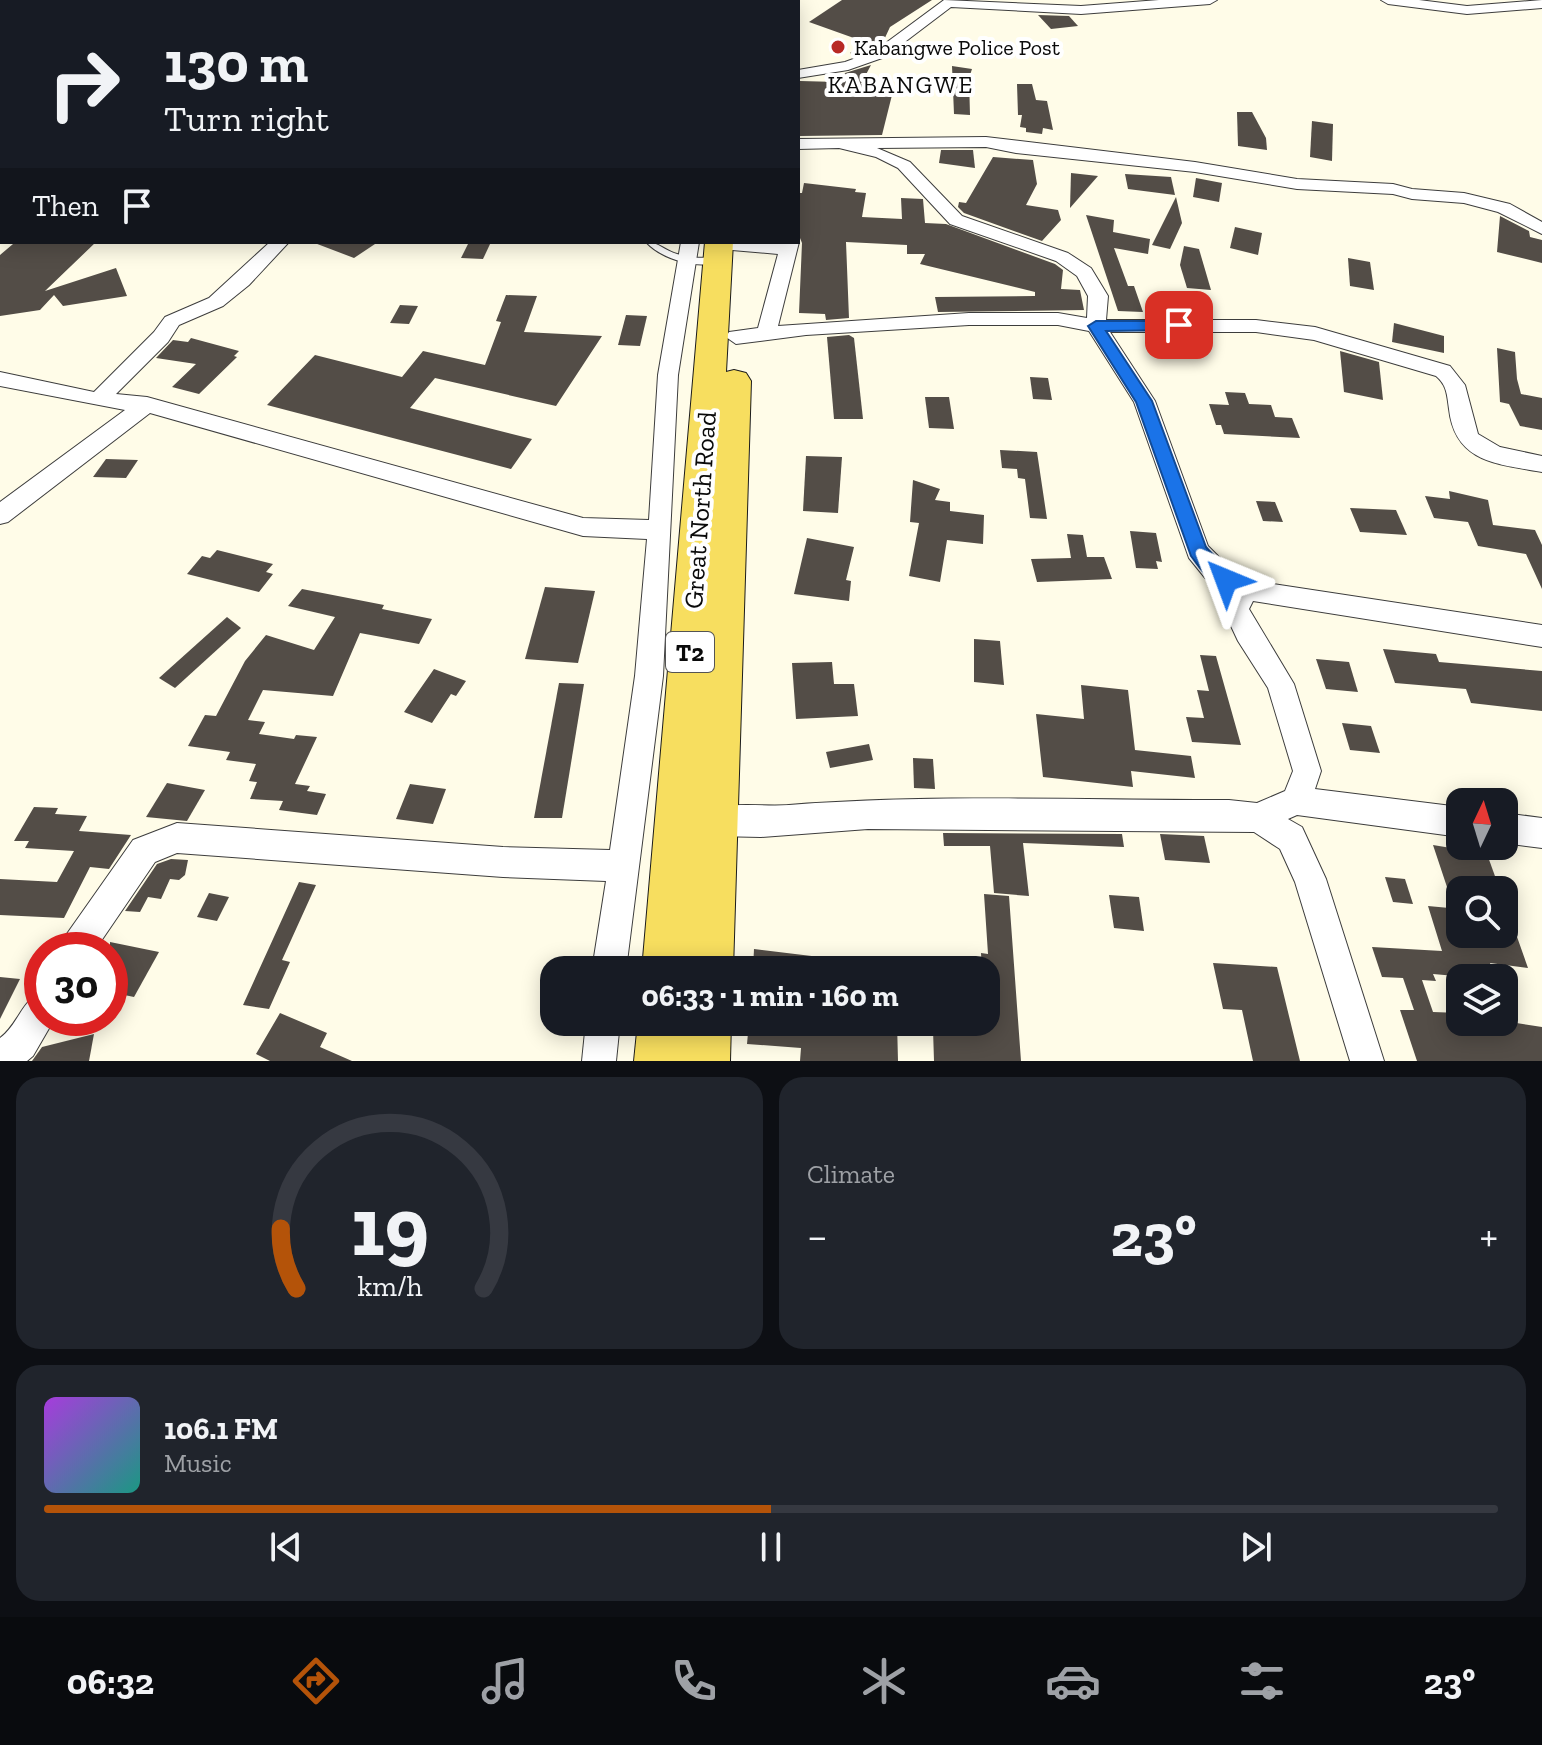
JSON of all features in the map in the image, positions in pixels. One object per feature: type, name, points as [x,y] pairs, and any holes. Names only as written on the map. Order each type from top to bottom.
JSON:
[{"type":"main road","name":"Great North Road","points":[[708,956],[751,336],[715,249]]},
{"type":"main road","name":"Great North Road","points":[[669,956],[715,249]]},
{"type":"main road","points":[[662,1061],[664,1036]]},
{"type":"main road","points":[[702,1061],[703,1036]]},
{"type":"street","points":[[800,74],[848,66],[880,54],[948,3],[1081,10],[1210,0]]},
{"type":"street","points":[[1388,0],[1467,10],[1542,4]]},
{"type":"street","points":[[800,143],[986,142],[1030,150],[1195,167],[1297,184],[1393,189],[1483,202],[1504,208],[1542,229]]},
{"type":"street","points":[[841,144],[882,154],[904,165],[956,220],[1062,257],[1084,272],[1098,296],[1096,326],[1144,401],[1198,551],[1215,572],[1246,589],[1542,636]]},
{"type":"street","points":[[98,400],[161,337],[172,321],[216,302],[242,281],[278,244]]},
{"type":"street","points":[[611,956],[649,676],[668,375],[715,249],[789,246],[751,336],[969,319],[1058,319],[1096,326],[1256,326],[1293,330],[1432,367],[1450,375],[1454,380],[1466,434],[1472,442],[1490,453],[1542,464]]},
{"type":"street","points":[[0,379],[98,400],[147,405],[583,527],[660,530]]},
{"type":"street","points":[[0,515],[147,405]]},
{"type":"street","points":[[1246,589],[1236,609],[1247,633],[1280,684],[1307,771],[1296,801]]},
{"type":"street","points":[[1258,818],[1296,801],[1446,820]]},
{"type":"street","points":[[715,821],[761,822],[868,814],[1229,815],[1258,818],[1291,838],[1310,879],[1367,1061]]},
{"type":"street","points":[[1518,830],[1542,833]]},
{"type":"street","points":[[88,932],[144,851],[177,838],[471,860],[622,866]]},
{"type":"street","points":[[0,1059],[21,1044],[26,1036]]},
{"type":"street","points":[[599,1061],[602,1036]]},
{"type":"lane","points":[[653,244],[659,252],[715,249]]},
{"type":"building","points":[[842,0],[932,0],[890,27],[883,42],[855,55],[850,53],[865,42],[809,22]]},
{"type":"building","points":[[1038,15],[1069,16],[1078,26],[1051,29]]},
{"type":"building","points":[[871,65],[861,84],[873,84],[873,89],[893,91],[882,135],[800,136],[800,81],[838,82],[845,73]]},
{"type":"building","points":[[952,66],[972,69],[969,78],[970,115],[954,114]]},
{"type":"building","points":[[1017,84],[1032,84],[1036,100],[1047,101],[1053,130],[1043,128],[1042,134],[1026,132],[1026,128],[1020,127],[1022,115],[1018,115]]},
{"type":"building","points":[[1237,112],[1252,112],[1266,138],[1267,150],[1238,146]]},
{"type":"building","points":[[1312,121],[1333,124],[1332,161],[1310,157]]},
{"type":"building","points":[[941,150],[973,150],[975,168],[939,163]]},
{"type":"building","points":[[993,157],[1033,160],[1037,184],[1026,205],[1058,210],[1061,220],[1042,241],[964,213],[958,207],[959,202],[966,203]]},
{"type":"building","points":[[1071,173],[1098,176],[1070,208]]},
{"type":"building","points":[[1125,174],[1171,177],[1175,195],[1128,189]]},
{"type":"building","points":[[1196,178],[1222,183],[1219,202],[1193,197]]},
{"type":"building","points":[[804,183],[856,189],[855,192],[866,193],[862,217],[902,219],[901,198],[923,199],[925,223],[946,224],[1055,264],[1063,270],[1061,289],[1080,290],[1084,310],[938,312],[935,297],[1035,296],[1035,292],[920,264],[925,254],[907,254],[907,245],[846,242],[849,318],[826,320],[825,314],[799,313]]},
{"type":"building","points":[[1176,197],[1182,223],[1170,249],[1152,245]]},
{"type":"building","points":[[1086,215],[1114,220],[1113,232],[1150,239],[1148,254],[1114,248],[1128,286],[1134,286],[1143,312],[1118,311]]},
{"type":"building","points":[[1500,216],[1529,231],[1530,237],[1542,240],[1542,263],[1497,252]]},
{"type":"building","points":[[1235,227],[1262,233],[1258,255],[1230,248]]},
{"type":"building","points":[[13,244],[94,244],[45,291],[116,268],[127,296],[63,306],[54,295],[40,310],[0,316],[0,255]]},
{"type":"building","points":[[317,244],[375,244],[354,258]]},
{"type":"building","points":[[468,244],[490,244],[483,259],[461,258]]},
{"type":"building","points":[[1184,246],[1199,249],[1211,290],[1187,288],[1180,265]]},
{"type":"building","points":[[1348,258],[1370,262],[1374,290],[1350,286]]},
{"type":"building","points":[[506,295],[537,296],[524,332],[602,336],[556,406],[435,378],[410,408],[532,439],[511,469],[267,405],[315,355],[402,377],[423,351],[485,365],[501,322],[496,321]]},
{"type":"building","points":[[400,305],[418,306],[409,324],[390,323]]},
{"type":"building","points":[[626,315],[647,316],[640,346],[618,345]]},
{"type":"building","points":[[1394,323],[1444,336],[1444,353],[1392,342]]},
{"type":"building","points":[[849,335],[854,338],[863,419],[834,419],[827,337]]},
{"type":"building","points":[[191,338],[239,351],[234,356],[237,357],[199,394],[172,387],[196,364],[156,358],[173,340],[188,342]]},
{"type":"building","points":[[1497,348],[1515,352],[1521,394],[1542,398],[1542,430],[1520,426],[1509,404],[1500,402]]},
{"type":"building","points":[[1340,351],[1379,362],[1383,400],[1344,392]]},
{"type":"building","points":[[1030,377],[1048,378],[1052,400],[1033,399]]},
{"type":"building","points":[[1225,392],[1245,393],[1249,404],[1271,405],[1275,417],[1292,418],[1300,438],[1224,434],[1221,425],[1216,425],[1209,404],[1229,405]]},
{"type":"building","points":[[925,397],[949,397],[954,429],[929,428]]},
{"type":"building","points":[[1000,450],[1037,452],[1047,519],[1030,518],[1025,479],[1018,478],[1017,469],[1002,468]]},
{"type":"building","points":[[806,456],[842,457],[838,513],[803,511]]},
{"type":"building","points":[[106,459],[138,460],[126,478],[93,477]]},
{"type":"building","points":[[913,480],[940,489],[935,500],[950,502],[950,511],[984,515],[983,544],[947,540],[940,582],[909,576],[919,523],[910,522]]},
{"type":"building","points":[[1449,491],[1488,500],[1493,525],[1535,530],[1542,545],[1542,589],[1526,554],[1478,546],[1468,522],[1434,518],[1425,496],[1450,499]]},
{"type":"building","points":[[1256,501],[1275,502],[1283,522],[1263,521]]},
{"type":"building","points":[[1350,508],[1396,510],[1407,535],[1360,532]]},
{"type":"building","points":[[1130,531],[1156,533],[1162,562],[1156,561],[1158,569],[1136,568]]},
{"type":"building","points":[[1067,534],[1083,535],[1087,557],[1104,557],[1112,579],[1037,582],[1031,559],[1071,558]]},
{"type":"building","points":[[807,538],[854,547],[846,580],[851,581],[849,601],[794,594]]},
{"type":"building","points":[[217,550],[273,564],[266,572],[273,574],[259,592],[187,574],[202,556],[210,558]]},
{"type":"building","points":[[545,587],[595,591],[578,663],[525,659]]},
{"type":"building","points":[[302,589],[384,605],[382,609],[432,619],[419,644],[360,633],[333,696],[263,690],[248,720],[265,722],[259,734],[294,739],[296,735],[317,737],[295,784],[310,786],[307,791],[326,794],[317,815],[279,810],[283,801],[250,799],[257,782],[249,781],[256,764],[226,760],[230,752],[188,746],[205,715],[216,716],[245,661],[266,635],[314,650],[335,617],[288,606]]},
{"type":"building","points":[[227,617],[241,628],[175,688],[159,678]]},
{"type":"building","points":[[974,639],[1000,641],[1004,685],[974,682]]},
{"type":"building","points":[[1383,649],[1436,654],[1439,662],[1542,671],[1542,711],[1471,703],[1466,689],[1395,683]]},
{"type":"building","points":[[1200,655],[1216,656],[1241,745],[1192,742],[1186,717],[1204,718],[1197,690],[1209,691]]},
{"type":"building","points":[[1316,659],[1349,662],[1358,692],[1326,689]]},
{"type":"building","points":[[832,662],[834,684],[854,684],[858,716],[796,719],[792,663]]},
{"type":"building","points":[[434,669],[466,681],[456,696],[451,694],[432,723],[404,712]]},
{"type":"building","points":[[559,683],[584,684],[562,818],[534,818]]},
{"type":"building","points":[[1081,685],[1128,690],[1135,750],[1191,756],[1195,778],[1131,771],[1133,787],[1043,777],[1036,714],[1084,719]]},
{"type":"building","points":[[1342,723],[1371,726],[1380,753],[1350,750]]},
{"type":"building","points":[[869,744],[873,760],[830,768],[826,752]]},
{"type":"building","points":[[913,758],[933,759],[935,789],[914,788]]},
{"type":"building","points":[[167,783],[205,790],[187,821],[146,817]]},
{"type":"building","points":[[410,784],[446,789],[433,824],[396,819]]},
{"type":"building","points":[[34,807],[58,808],[55,814],[87,816],[79,831],[131,835],[109,869],[90,867],[64,918],[0,915],[0,879],[57,882],[74,851],[25,848],[29,841],[14,841]]},
{"type":"building","points":[[943,833],[1122,834],[1124,847],[1023,843],[1029,896],[994,893],[990,846],[944,846]]},
{"type":"building","points":[[1160,834],[1204,836],[1210,863],[1165,860]]},
{"type":"building","points":[[1433,845],[1446,847],[1446,860],[1489,860],[1495,876],[1446,876],[1446,884]]},
{"type":"building","points":[[171,859],[188,860],[185,875],[179,880],[170,879],[161,899],[148,897],[140,912],[125,911],[157,864]]},
{"type":"building","points":[[1385,877],[1405,879],[1413,904],[1393,902]]},
{"type":"building","points":[[299,882],[316,885],[282,960],[290,962],[269,1009],[243,1005]]},
{"type":"building","points":[[209,893],[229,897],[217,921],[197,917]]},
{"type":"building","points":[[984,894],[1009,896],[1021,1061],[934,1061],[933,1036],[1000,1036],[1000,956],[981,956],[981,953],[988,954]]},
{"type":"building","points":[[1109,895],[1139,897],[1144,931],[1114,928]]},
{"type":"building","points":[[1428,906],[1446,908],[1446,948],[1518,948],[1518,940],[1528,968],[1518,967],[1518,964],[1446,964],[1446,975],[1433,974],[1436,981],[1422,980],[1433,1012],[1446,1012],[1446,1036],[1518,1036],[1518,1023],[1542,1027],[1542,1061],[1417,1061],[1400,1010],[1414,1010],[1403,978],[1382,977],[1372,947],[1442,951]]},
{"type":"building","points":[[128,946],[159,952],[134,997],[128,996]]},
{"type":"building","points":[[754,949],[812,956],[754,956]]},
{"type":"building","points":[[1213,963],[1277,967],[1300,1061],[1253,1061],[1242,1010],[1223,1009]]},
{"type":"building","points":[[0,977],[20,979],[0,1019]]},
{"type":"building","points":[[280,1013],[327,1033],[320,1047],[352,1061],[270,1061],[256,1054]]},
{"type":"building","points":[[94,1036],[89,1061],[32,1061],[42,1047]]},
{"type":"building","points":[[748,1036],[897,1036],[898,1061],[800,1061],[801,1048],[747,1044]]},
{"type":"place","name":"Kabangwe Police Post","points":[[838,47]]},
{"type":"district","name":"KABANGWE","points":[[901,84]]},
{"type":"route","points":[[1179,325],[1096,326],[1144,401],[1198,551],[1206,563],[1226,580]]}]
